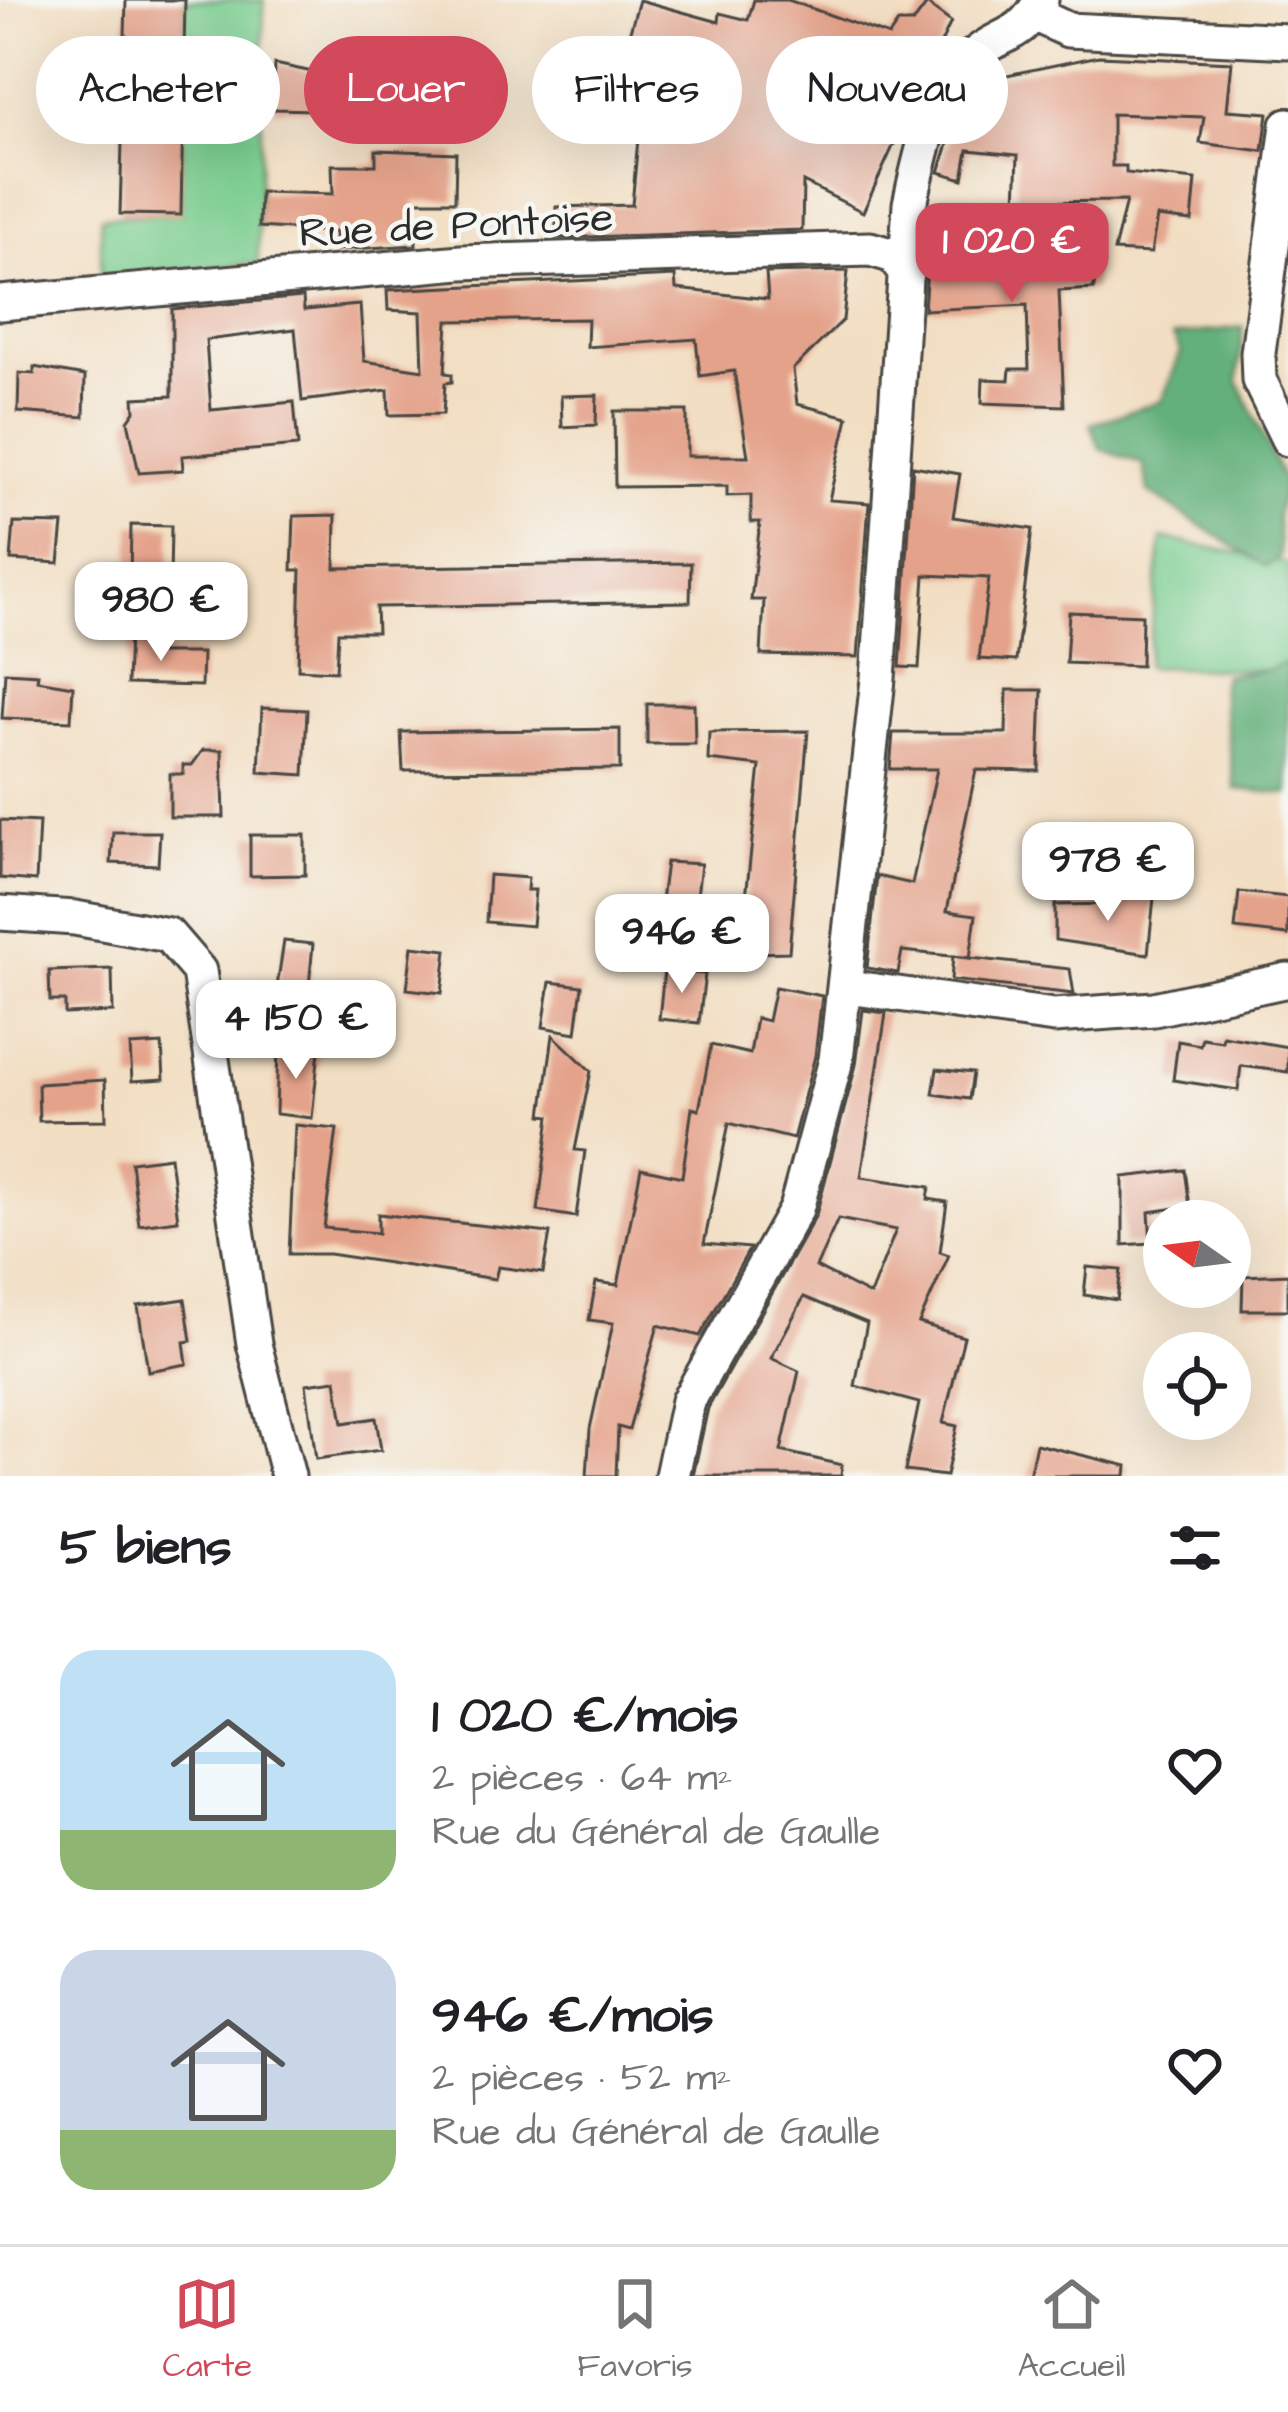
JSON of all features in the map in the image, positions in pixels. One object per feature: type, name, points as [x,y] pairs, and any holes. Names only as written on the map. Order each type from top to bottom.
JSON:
[{"type":"street","points":[[1006,36],[1037,7],[1068,30],[1281,45]]},
{"type":"street","points":[[1288,125],[1258,353],[1259,380],[1288,439]]},
{"type":"street","points":[[847,250],[885,229],[923,144]]},
{"type":"street","points":[[672,1476],[688,1401],[801,1197],[819,1137],[848,987],[878,679],[910,203],[923,144]]},
{"type":"street","name":"Rue de Pontoise","points":[[0,303],[461,262],[847,250],[894,256],[906,274]]},
{"type":"street","points":[[0,913],[96,921],[168,935],[200,971],[254,1344],[288,1476]]},
{"type":"street","points":[[848,987],[1054,1016],[1154,1010],[1288,980]]},
{"type":"green space","points":[[185,0],[264,0],[263,36],[184,36]]},
{"type":"green space","points":[[182,144],[261,144],[258,263],[101,277],[101,217],[181,214]]},
{"type":"green space","points":[[1243,327],[1238,381],[1284,482],[1277,516],[1280,556],[1266,567],[1148,492],[1143,464],[1100,449],[1091,424],[1162,401],[1181,351],[1173,336]]},
{"type":"green space","points":[[1162,538],[1288,563],[1288,671],[1146,667]]},
{"type":"green space","points":[[1288,662],[1288,794],[1235,789],[1221,689],[1224,675],[1267,671]]},
{"type":"building","points":[[126,0],[185,0],[184,36],[125,36]]},
{"type":"building","points":[[639,0],[719,22],[720,13],[748,20],[754,0],[788,0],[889,36],[766,36],[766,144],[894,144],[863,212],[803,182],[802,230],[556,238],[556,207],[632,205],[638,144],[742,144],[742,36],[629,36]]},
{"type":"building","points":[[927,4],[951,22],[944,36],[889,36],[898,23],[913,23]]},
{"type":"building","points":[[1099,56],[1232,62],[1227,110],[1268,113],[1263,151],[1200,143],[1204,117],[1112,114],[1112,166],[1126,166],[1126,173],[1196,180],[1192,221],[1157,217],[1151,253],[1114,251],[1126,201],[1016,202],[1018,155],[968,150],[963,179],[939,172],[948,144],[1008,144],[1008,75]]},
{"type":"building","points":[[280,65],[304,70],[304,110],[280,109]]},
{"type":"building","points":[[122,144],[182,144],[181,215],[120,214]]},
{"type":"building","points":[[376,150],[456,153],[455,201],[415,201],[416,245],[336,250],[335,232],[259,227],[260,192],[333,194],[332,165],[376,165]]},
{"type":"building","points":[[995,226],[1030,226],[1036,266],[1094,262],[1094,289],[1059,291],[1064,406],[982,403],[983,379],[1009,380],[1010,369],[1029,369],[1027,305],[924,310],[927,268],[974,267],[928,244],[929,237],[998,245]]},
{"type":"building","points":[[848,271],[843,320],[793,369],[797,404],[848,417],[829,500],[869,503],[858,657],[761,655],[764,600],[751,600],[760,522],[751,522],[751,495],[727,496],[727,486],[615,487],[614,411],[687,411],[687,456],[748,456],[734,371],[700,376],[696,339],[587,347],[588,319],[448,321],[445,373],[452,374],[452,382],[445,383],[443,414],[389,415],[388,390],[302,401],[295,329],[206,340],[211,410],[294,402],[298,446],[182,456],[183,470],[139,473],[128,421],[135,411],[134,398],[172,396],[172,309],[303,297],[304,310],[360,305],[364,361],[423,370],[421,312],[388,310],[387,290],[675,276],[676,289],[768,299],[766,273]]},
{"type":"building","points":[[34,367],[85,376],[84,417],[18,412],[19,373],[34,374]]},
{"type":"building","points":[[597,395],[596,425],[562,427],[561,396]]},
{"type":"building","points":[[913,466],[960,474],[953,517],[1032,529],[1016,661],[979,659],[989,578],[925,575],[919,668],[900,667]]},
{"type":"building","points":[[336,515],[335,568],[691,563],[690,602],[376,607],[377,632],[338,632],[336,671],[298,669],[301,570],[292,570],[294,516]]},
{"type":"building","points":[[14,523],[63,524],[59,563],[11,560]]},
{"type":"building","points":[[131,525],[171,526],[170,581],[130,580]]},
{"type":"building","points":[[1069,612],[1142,615],[1141,666],[1066,663]]},
{"type":"building","points":[[129,635],[160,636],[160,653],[202,653],[201,686],[127,684]]},
{"type":"building","points":[[5,672],[38,674],[37,680],[73,686],[71,721],[2,718]]},
{"type":"building","points":[[1007,690],[1042,690],[1039,771],[976,770],[947,911],[976,915],[970,958],[902,951],[898,973],[867,968],[877,876],[912,884],[937,769],[890,769],[893,733],[1006,733]]},
{"type":"building","points":[[647,704],[694,704],[695,744],[647,744]]},
{"type":"building","points":[[262,708],[307,710],[304,775],[259,772]]},
{"type":"building","points":[[620,729],[620,769],[403,771],[401,732]]},
{"type":"building","points":[[808,731],[789,952],[753,953],[757,925],[743,925],[760,766],[708,760],[709,732]]},
{"type":"building","points":[[203,750],[222,750],[224,817],[170,817],[170,774],[183,774],[183,765],[192,765]]},
{"type":"building","points":[[0,820],[39,822],[36,881],[0,878]]},
{"type":"building","points":[[113,832],[160,832],[158,865],[111,863]]},
{"type":"building","points":[[250,835],[305,835],[305,875],[250,876]]},
{"type":"building","points":[[666,862],[701,864],[692,936],[657,933]]},
{"type":"building","points":[[489,875],[528,878],[527,890],[535,890],[532,926],[486,922]]},
{"type":"building","points":[[1239,892],[1288,897],[1288,935],[1235,929]]},
{"type":"building","points":[[1116,894],[1154,898],[1148,954],[1055,940],[1055,905],[1115,904]]},
{"type":"building","points":[[284,941],[313,944],[308,996],[302,995],[298,1021],[272,1019]]},
{"type":"building","points":[[412,946],[447,950],[442,993],[407,989]]},
{"type":"building","points":[[953,956],[1070,969],[1074,994],[951,980]]},
{"type":"building","points":[[112,969],[113,1012],[65,1014],[65,1001],[50,1001],[49,971]]},
{"type":"building","points":[[664,970],[705,974],[699,1023],[659,1019]]},
{"type":"building","points":[[550,982],[582,986],[576,1033],[543,1027]]},
{"type":"building","points":[[775,987],[822,996],[815,1056],[793,1139],[729,1123],[704,1244],[750,1248],[700,1336],[658,1325],[629,1430],[618,1427],[616,1476],[587,1476],[590,1429],[613,1323],[589,1320],[596,1282],[618,1285],[641,1168],[682,1177],[692,1108],[699,1110],[711,1045],[750,1054],[756,1018],[768,1021]]},
{"type":"building","points":[[863,1010],[886,1013],[861,1177],[930,1187],[928,1199],[947,1202],[940,1252],[949,1255],[919,1323],[964,1337],[943,1423],[957,1426],[946,1476],[905,1471],[919,1403],[855,1386],[867,1323],[804,1297],[771,1358],[799,1371],[781,1451],[842,1465],[841,1476],[693,1476],[708,1408],[816,1215],[856,1065]],"holes":[[[838,1219],[896,1230],[870,1295],[816,1267]]]},
{"type":"building","points":[[553,1035],[591,1071],[575,1150],[585,1151],[576,1217],[538,1211],[550,1116],[542,1115]]},
{"type":"building","points":[[1223,1036],[1288,1047],[1288,1072],[1241,1066],[1238,1090],[1173,1080],[1178,1041],[1200,1045],[1202,1038],[1222,1041]]},
{"type":"building","points":[[162,1044],[164,1079],[132,1081],[130,1046]]},
{"type":"building","points":[[278,1047],[319,1050],[312,1118],[276,1114]]},
{"type":"building","points":[[937,1069],[973,1073],[969,1099],[933,1094]]},
{"type":"building","points":[[105,1080],[106,1120],[39,1121],[38,1084]]},
{"type":"building","points":[[295,1125],[337,1129],[324,1228],[378,1233],[378,1214],[550,1233],[543,1273],[498,1267],[495,1279],[329,1254],[289,1254]]},
{"type":"building","points":[[170,1157],[178,1220],[139,1225],[131,1162]]},
{"type":"building","points":[[1185,1170],[1189,1200],[1143,1200],[1143,1244],[1123,1245],[1123,1177]]},
{"type":"building","points":[[1087,1267],[1121,1270],[1117,1300],[1084,1295]]},
{"type":"building","points":[[1288,1274],[1288,1310],[1242,1310],[1251,1308],[1251,1276]]},
{"type":"building","points":[[185,1299],[191,1341],[184,1342],[187,1364],[148,1371],[138,1306]]},
{"type":"building","points":[[336,1380],[343,1423],[376,1418],[381,1450],[316,1459],[306,1384]]},
{"type":"building","points":[[1036,1444],[1127,1466],[1126,1476],[1029,1476]]}]
